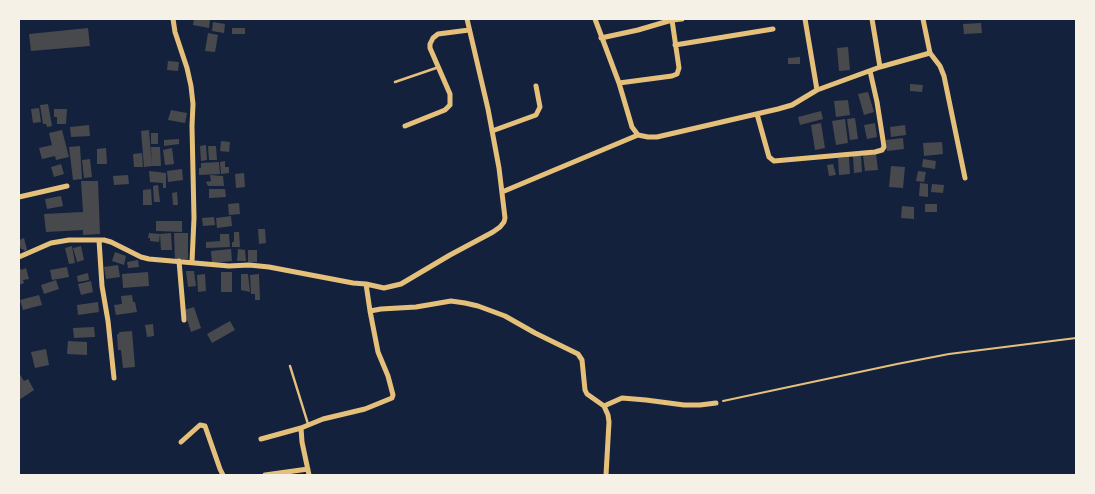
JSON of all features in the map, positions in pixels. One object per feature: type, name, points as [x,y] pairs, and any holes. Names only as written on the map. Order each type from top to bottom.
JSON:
[{"type":"street","points":[[173,19],[175,32],[187,68],[193,104],[194,225],[192,262]]},
{"type":"street","points":[[19,257],[43,246],[68,240],[99,240],[111,242],[149,259],[229,266],[269,267],[384,288],[401,284],[442,259],[493,232],[502,224],[505,218],[499,168],[488,108],[467,19]]},
{"type":"street","points":[[595,19],[632,127],[638,135]]},
{"type":"street","points":[[601,38],[677,19],[675,44],[677,74],[618,82]]},
{"type":"street","points":[[805,19],[817,90]]},
{"type":"street","points":[[872,19],[880,67]]},
{"type":"street","points":[[928,19],[923,19],[930,53],[940,66],[944,76],[965,178]]},
{"type":"street","points":[[675,44],[773,29]]},
{"type":"street","points":[[405,126],[445,110],[450,105],[450,94],[430,44],[438,34],[469,30]]},
{"type":"street","points":[[502,192],[638,135],[657,137],[792,105],[817,90],[880,67],[930,53]]},
{"type":"street","points":[[757,114],[769,157],[774,161],[882,150],[884,147],[883,140],[870,71]]},
{"type":"street","points":[[492,131],[536,115],[540,107],[536,86]]},
{"type":"street","points":[[19,197],[67,186]]},
{"type":"street","points":[[99,240],[114,378]]},
{"type":"street","points":[[179,262],[184,320]]},
{"type":"street","points":[[261,439],[301,428],[323,419],[365,410],[392,398],[388,376],[378,352],[366,286]]},
{"type":"street","points":[[370,311],[416,307],[451,301],[478,306],[516,321],[535,333],[578,354],[582,360],[585,390],[587,394],[604,406],[609,422],[606,475]]},
{"type":"street","points":[[604,406],[622,398],[684,405],[716,403]]},
{"type":"street","points":[[182,442],[200,425],[205,426],[223,475]]},
{"type":"street","points":[[266,475],[308,472],[301,428]]},
{"type":"lane","points":[[395,82],[438,67]]},
{"type":"lane","points":[[290,366],[309,425]]},
{"type":"path","points":[[716,403],[949,354],[1076,338]]},
{"type":"building","points":[[194,19],[210,19],[209,28],[193,25]]},
{"type":"building","points":[[213,22],[225,24],[224,33],[212,31]]},
{"type":"building","points":[[981,23],[982,33],[964,34],[963,24]]},
{"type":"building","points":[[88,28],[90,46],[31,51],[29,34]]},
{"type":"building","points":[[232,28],[245,28],[245,34],[232,34]]},
{"type":"building","points":[[208,33],[218,35],[215,52],[205,51]]},
{"type":"building","points":[[848,47],[850,70],[839,71],[837,48]]},
{"type":"building","points":[[800,57],[800,64],[788,64],[788,58]]},
{"type":"building","points":[[168,61],[179,62],[178,71],[167,70]]},
{"type":"building","points":[[910,84],[923,85],[922,92],[910,91]]},
{"type":"building","points":[[868,92],[874,112],[864,115],[858,94]]},
{"type":"building","points":[[848,100],[850,115],[836,117],[834,101]]},
{"type":"building","points":[[48,104],[52,126],[47,127],[46,124],[43,124],[40,105]]},
{"type":"building","points":[[39,108],[41,122],[33,123],[31,109]]},
{"type":"building","points":[[54,109],[67,109],[66,124],[57,124],[57,117],[54,117]]},
{"type":"building","points":[[171,110],[187,113],[185,123],[168,120]]},
{"type":"building","points":[[821,111],[823,119],[800,125],[798,117]]},
{"type":"building","points":[[855,118],[858,139],[850,140],[847,119]]},
{"type":"building","points":[[845,119],[848,143],[836,145],[832,121]]},
{"type":"building","points":[[821,123],[825,148],[815,150],[811,125]]},
{"type":"building","points":[[875,123],[877,137],[867,139],[864,125]]},
{"type":"building","points":[[89,125],[90,136],[71,137],[70,127]]},
{"type":"building","points":[[905,125],[906,135],[891,137],[890,127]]},
{"type":"building","points":[[62,130],[69,157],[56,160],[55,156],[42,159],[39,148],[52,145],[49,133]]},
{"type":"building","points":[[149,130],[152,166],[144,167],[141,131]]},
{"type":"building","points":[[151,133],[158,133],[158,144],[151,144]]},
{"type":"building","points":[[903,138],[904,149],[887,151],[886,140]]},
{"type":"building","points":[[179,139],[179,144],[164,146],[164,140]]},
{"type":"building","points":[[221,141],[230,142],[229,152],[220,151]]},
{"type":"building","points":[[942,142],[943,154],[924,156],[923,143]]},
{"type":"building","points":[[206,145],[207,160],[201,161],[200,146]]},
{"type":"building","points":[[80,146],[82,179],[73,180],[69,147]]},
{"type":"building","points":[[208,146],[216,146],[217,160],[209,160]]},
{"type":"building","points":[[151,147],[160,147],[161,166],[152,166]]},
{"type":"building","points":[[106,148],[107,164],[97,164],[97,149]]},
{"type":"building","points":[[172,148],[174,164],[165,165],[163,150]]},
{"type":"building","points":[[142,153],[143,167],[134,167],[133,154]]},
{"type":"building","points":[[876,154],[878,170],[865,171],[863,155]]},
{"type":"building","points":[[853,156],[861,156],[862,172],[854,173]]},
{"type":"building","points":[[849,157],[850,174],[839,175],[838,158]]},
{"type":"building","points":[[90,159],[92,177],[84,178],[82,160]]},
{"type":"building","points":[[923,159],[936,161],[935,169],[922,167]]},
{"type":"building","points":[[225,161],[225,167],[229,167],[229,173],[221,174],[220,162]]},
{"type":"building","points":[[219,162],[220,174],[199,175],[201,163]]},
{"type":"building","points":[[61,164],[64,174],[54,177],[51,167]]},
{"type":"building","points":[[833,164],[836,175],[829,176],[827,165]]},
{"type":"building","points":[[891,166],[905,167],[903,188],[889,187]]},
{"type":"building","points":[[182,169],[183,180],[168,182],[167,171]]},
{"type":"building","points":[[149,171],[166,173],[166,188],[163,188],[163,183],[150,182]]},
{"type":"building","points":[[918,171],[926,172],[924,182],[916,181]]},
{"type":"building","points":[[244,173],[245,187],[236,188],[235,174]]},
{"type":"building","points":[[128,175],[129,184],[114,185],[113,176]]},
{"type":"building","points":[[210,175],[223,176],[224,186],[208,186],[206,182],[211,181]]},
{"type":"building","points":[[81,181],[98,181],[100,234],[83,235],[83,230],[46,232],[44,214],[83,212]]},
{"type":"building","points":[[920,183],[928,184],[928,197],[919,196]]},
{"type":"building","points":[[932,184],[944,185],[943,193],[931,192]]},
{"type":"building","points":[[158,185],[160,202],[154,202],[153,186]]},
{"type":"building","points":[[151,189],[152,205],[143,205],[143,190]]},
{"type":"building","points":[[209,189],[225,189],[226,197],[209,198]]},
{"type":"building","points":[[177,192],[178,205],[173,205],[172,193]]},
{"type":"building","points":[[61,196],[63,206],[47,209],[45,199]]},
{"type":"building","points":[[239,203],[240,214],[229,215],[228,204]]},
{"type":"building","points":[[925,204],[937,204],[937,212],[925,212]]},
{"type":"building","points":[[902,206],[914,207],[914,219],[901,218]]},
{"type":"building","points":[[231,216],[232,226],[217,228],[216,218]]},
{"type":"building","points":[[214,217],[215,225],[203,226],[202,218]]},
{"type":"building","points":[[156,221],[182,221],[182,232],[156,231]]},
{"type":"building","points":[[258,229],[265,229],[266,243],[259,244]]},
{"type":"building","points":[[234,232],[239,232],[240,247],[232,247]]},
{"type":"building","points":[[149,233],[160,234],[159,242],[150,241],[150,238],[148,238]]},
{"type":"building","points":[[171,233],[172,250],[161,250],[160,234]]},
{"type":"building","points":[[174,233],[188,233],[188,259],[175,260]]},
{"type":"building","points":[[220,234],[229,234],[230,247],[206,248],[206,242],[220,241]]},
{"type":"building","points":[[24,238],[27,250],[24,251],[21,249],[19,240]]},
{"type":"building","points":[[72,246],[75,263],[69,264],[65,248]]},
{"type":"building","points":[[81,246],[84,260],[77,262],[73,248]]},
{"type":"building","points":[[231,249],[232,261],[212,263],[211,251]]},
{"type":"building","points":[[238,249],[245,250],[246,261],[237,261]]},
{"type":"building","points":[[248,250],[257,250],[257,262],[248,262]]},
{"type":"building","points":[[115,252],[126,256],[124,265],[112,261]]},
{"type":"building","points":[[138,260],[139,267],[128,268],[127,262]]},
{"type":"building","points":[[19,265],[21,270],[26,268],[29,279],[23,280],[24,283],[19,285]]},
{"type":"building","points":[[118,265],[120,277],[106,279],[104,267]]},
{"type":"building","points":[[67,267],[69,277],[52,280],[50,270]]},
{"type":"building","points":[[186,271],[194,271],[196,286],[188,287]]},
{"type":"building","points":[[148,272],[149,286],[123,288],[122,274]]},
{"type":"building","points":[[221,272],[232,272],[232,292],[221,292]]},
{"type":"building","points":[[88,273],[89,280],[78,282],[77,276]]},
{"type":"building","points":[[205,274],[206,291],[198,292],[197,275]]},
{"type":"building","points":[[241,274],[248,274],[250,292],[241,290]]},
{"type":"building","points":[[259,274],[260,300],[255,300],[255,294],[251,294],[250,275]]},
{"type":"building","points":[[56,280],[59,289],[44,294],[41,285]]},
{"type":"building","points":[[91,281],[93,292],[81,295],[78,284]]},
{"type":"building","points":[[39,295],[42,305],[23,310],[20,300]]},
{"type":"building","points":[[132,295],[137,312],[116,315],[114,305],[122,304],[121,296]]},
{"type":"building","points":[[98,302],[99,312],[78,315],[77,305]]},
{"type":"building","points":[[194,307],[201,328],[191,332],[184,310]]},
{"type":"building","points":[[230,321],[235,330],[212,343],[207,334]]},
{"type":"building","points":[[153,324],[154,336],[147,337],[145,325]]},
{"type":"building","points":[[94,327],[95,337],[74,338],[73,328]]},
{"type":"building","points":[[132,331],[135,367],[123,368],[121,350],[118,350],[117,334],[119,332]]},
{"type":"building","points":[[68,341],[87,342],[87,355],[67,354]]},
{"type":"building","points":[[46,349],[49,365],[35,368],[31,352]]},
{"type":"building","points":[[19,373],[24,381],[28,379],[34,390],[19,400]]}]
